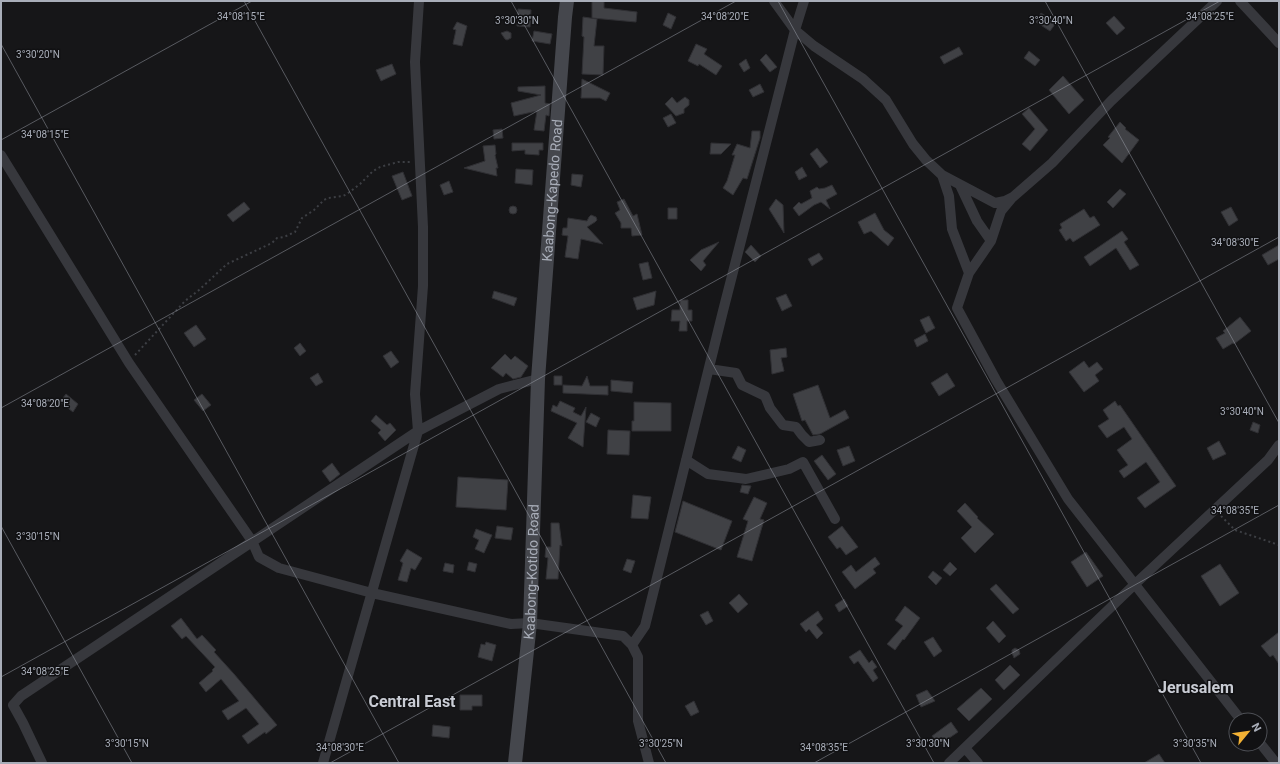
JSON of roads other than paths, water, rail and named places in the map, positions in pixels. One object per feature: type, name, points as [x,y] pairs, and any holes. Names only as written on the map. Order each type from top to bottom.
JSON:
[{"type":"main road","name":"Kaabong-Kapedo Road","points":[[538,379],[567,1]]},
{"type":"main road","name":"Kaabong-Kotido Road","points":[[515,763],[530,623],[538,379]]},
{"type":"street","points":[[323,763],[418,430],[415,394],[423,286],[423,242],[415,62],[419,1]]},
{"type":"street","points":[[774,1],[795,30],[814,46],[863,79],[886,100],[913,144],[926,160],[942,175],[994,203],[1005,201],[1013,197]]},
{"type":"street","points":[[632,645],[645,626],[795,30],[804,1]]},
{"type":"street","points":[[1216,1],[1112,100],[1052,163],[1013,197],[1001,211],[991,241],[969,273],[957,308],[996,380],[1068,499],[1235,712]]},
{"type":"street","points":[[1240,1],[1279,43]]},
{"type":"street","points":[[1,155],[129,363],[252,542],[259,557],[279,568],[372,593],[511,624],[530,623],[623,636],[632,645],[638,657],[638,721],[649,763]]},
{"type":"street","points":[[942,175],[949,196],[952,229],[969,273]]},
{"type":"street","points":[[960,185],[977,221],[991,241]]},
{"type":"street","points":[[709,369],[736,374],[742,385],[765,396],[770,408],[783,425],[796,427],[808,442],[820,440]]},
{"type":"street","points":[[42,763],[13,705],[21,696],[418,430],[499,389],[538,379]]},
{"type":"street","points":[[949,763],[1134,585],[1268,460],[1279,445]]},
{"type":"street","points":[[686,460],[708,474],[746,479],[789,469],[803,462],[835,519]]},
{"type":"street","points":[[965,748],[978,763]]},
{"type":"street","points":[[1267,752],[1276,763]]},
{"type":"district","name":"Jerusalem","points":[[1196,687]]},
{"type":"district","name":"Central East","points":[[412,701]]}]
